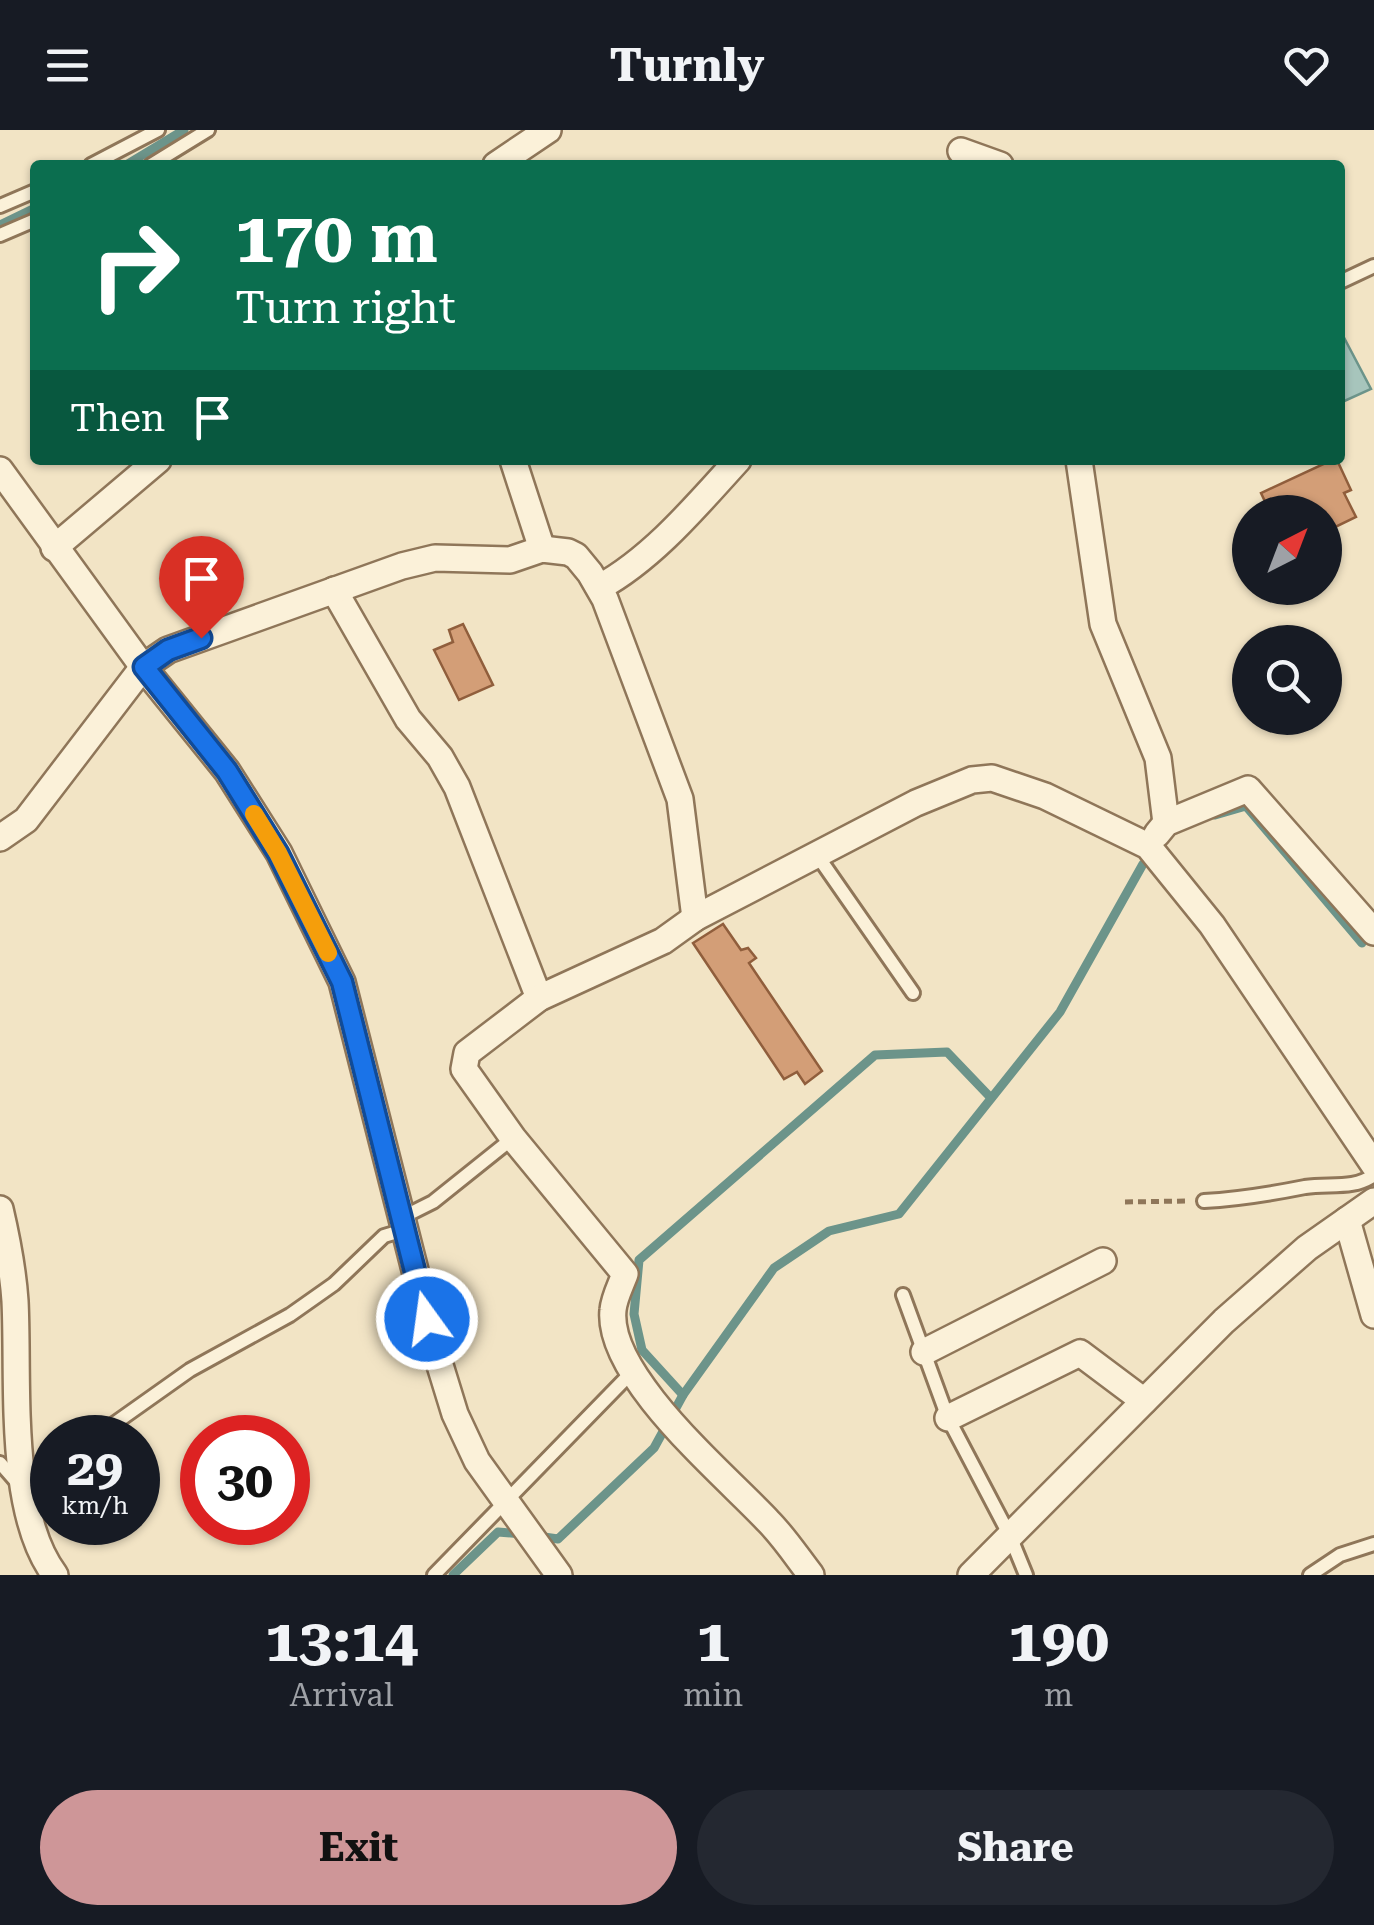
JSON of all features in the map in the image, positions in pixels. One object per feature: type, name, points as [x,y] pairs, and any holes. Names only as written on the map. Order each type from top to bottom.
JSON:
[{"type":"street","points":[[503,160],[548,130]]},
{"type":"street","points":[[958,149],[987,160]]},
{"type":"street","points":[[54,548],[152,465]]},
{"type":"street","points":[[515,465],[542,549]]},
{"type":"street","points":[[600,588],[692,511],[733,465]]},
{"type":"street","points":[[1080,465],[1103,624],[1158,758],[1166,822]]},
{"type":"street","points":[[0,470],[54,548],[227,771],[278,853],[342,982],[402,1224],[455,1414],[477,1461],[559,1575]]},
{"type":"street","points":[[0,838],[26,820],[144,667],[168,650],[435,558],[510,560],[542,549],[576,556],[600,588],[680,799],[695,918]]},
{"type":"street","points":[[334,590],[408,719],[440,757],[457,786],[539,998]]},
{"type":"street","points":[[811,1575],[772,1524],[668,1418],[631,1373],[618,1342],[612,1311],[625,1274],[513,1138],[464,1069],[468,1053],[539,998],[663,941],[695,918],[916,803],[972,780],[992,778],[1046,796],[1148,846],[1212,925],[1374,1166]]},
{"type":"street","points":[[1148,846],[1166,822],[1248,789],[1374,932]]},
{"type":"street","points":[[971,1575],[1224,1320],[1307,1248],[1374,1201]]},
{"type":"street","points":[[0,1209],[15,1296],[22,1488],[43,1559],[55,1575]]},
{"type":"street","points":[[1348,1220],[1374,1314]]},
{"type":"street","points":[[924,1352],[1103,1261]]},
{"type":"street","points":[[948,1418],[1080,1353],[1144,1400]]},
{"type":"lane","points":[[101,160],[158,130]]},
{"type":"lane","points":[[159,160],[208,130]]},
{"type":"lane","points":[[0,206],[30,193]]},
{"type":"lane","points":[[0,235],[30,222]]},
{"type":"lane","points":[[1345,280],[1374,266]]},
{"type":"lane","points":[[816,855],[913,993]]},
{"type":"lane","points":[[126,1415],[190,1370],[290,1315],[334,1284],[384,1236],[513,1138]]},
{"type":"lane","points":[[1204,1201],[1262,1197],[1309,1186],[1344,1186],[1374,1175]]},
{"type":"lane","points":[[904,1295],[948,1418],[1010,1536],[1026,1575]]},
{"type":"lane","points":[[434,1575],[631,1373]]},
{"type":"lane","points":[[0,1463],[22,1488],[30,1482]]},
{"type":"lane","points":[[1310,1575],[1340,1555],[1374,1544]]},
{"type":"path","points":[[1124,1202],[1204,1201]]},
{"type":"water","points":[[1345,340],[1371,389],[1345,401]]},
{"type":"building","points":[[1321,465],[1339,465],[1351,490],[1344,493],[1356,517],[1342,524],[1342,495],[1262,495]]},
{"type":"building","points":[[463,624],[493,685],[459,700],[434,650],[453,642],[449,630]]},
{"type":"building","points":[[723,924],[741,950],[748,948],[756,958],[749,963],[822,1071],[805,1084],[797,1072],[784,1079],[693,943]]},
{"type":"waterway","points":[[134,160],[184,130]]},
{"type":"waterway","points":[[0,225],[30,210]]},
{"type":"waterway","points":[[1215,815],[1246,806],[1362,943]]},
{"type":"waterway","points":[[537,1536],[558,1539],[654,1448],[683,1395],[774,1268],[829,1231],[899,1214],[1060,1012],[1143,864]]},
{"type":"waterway","points":[[683,1395],[642,1350],[634,1314],[639,1260],[875,1055],[947,1052],[991,1098]]},
{"type":"waterway","points":[[453,1575],[498,1532],[522,1534]]},
{"type":"slow traffic","points":[[254,814],[328,953]]},
{"type":"route","points":[[201,638],[168,650],[144,667],[227,771],[278,853],[342,982],[427,1319]]}]
